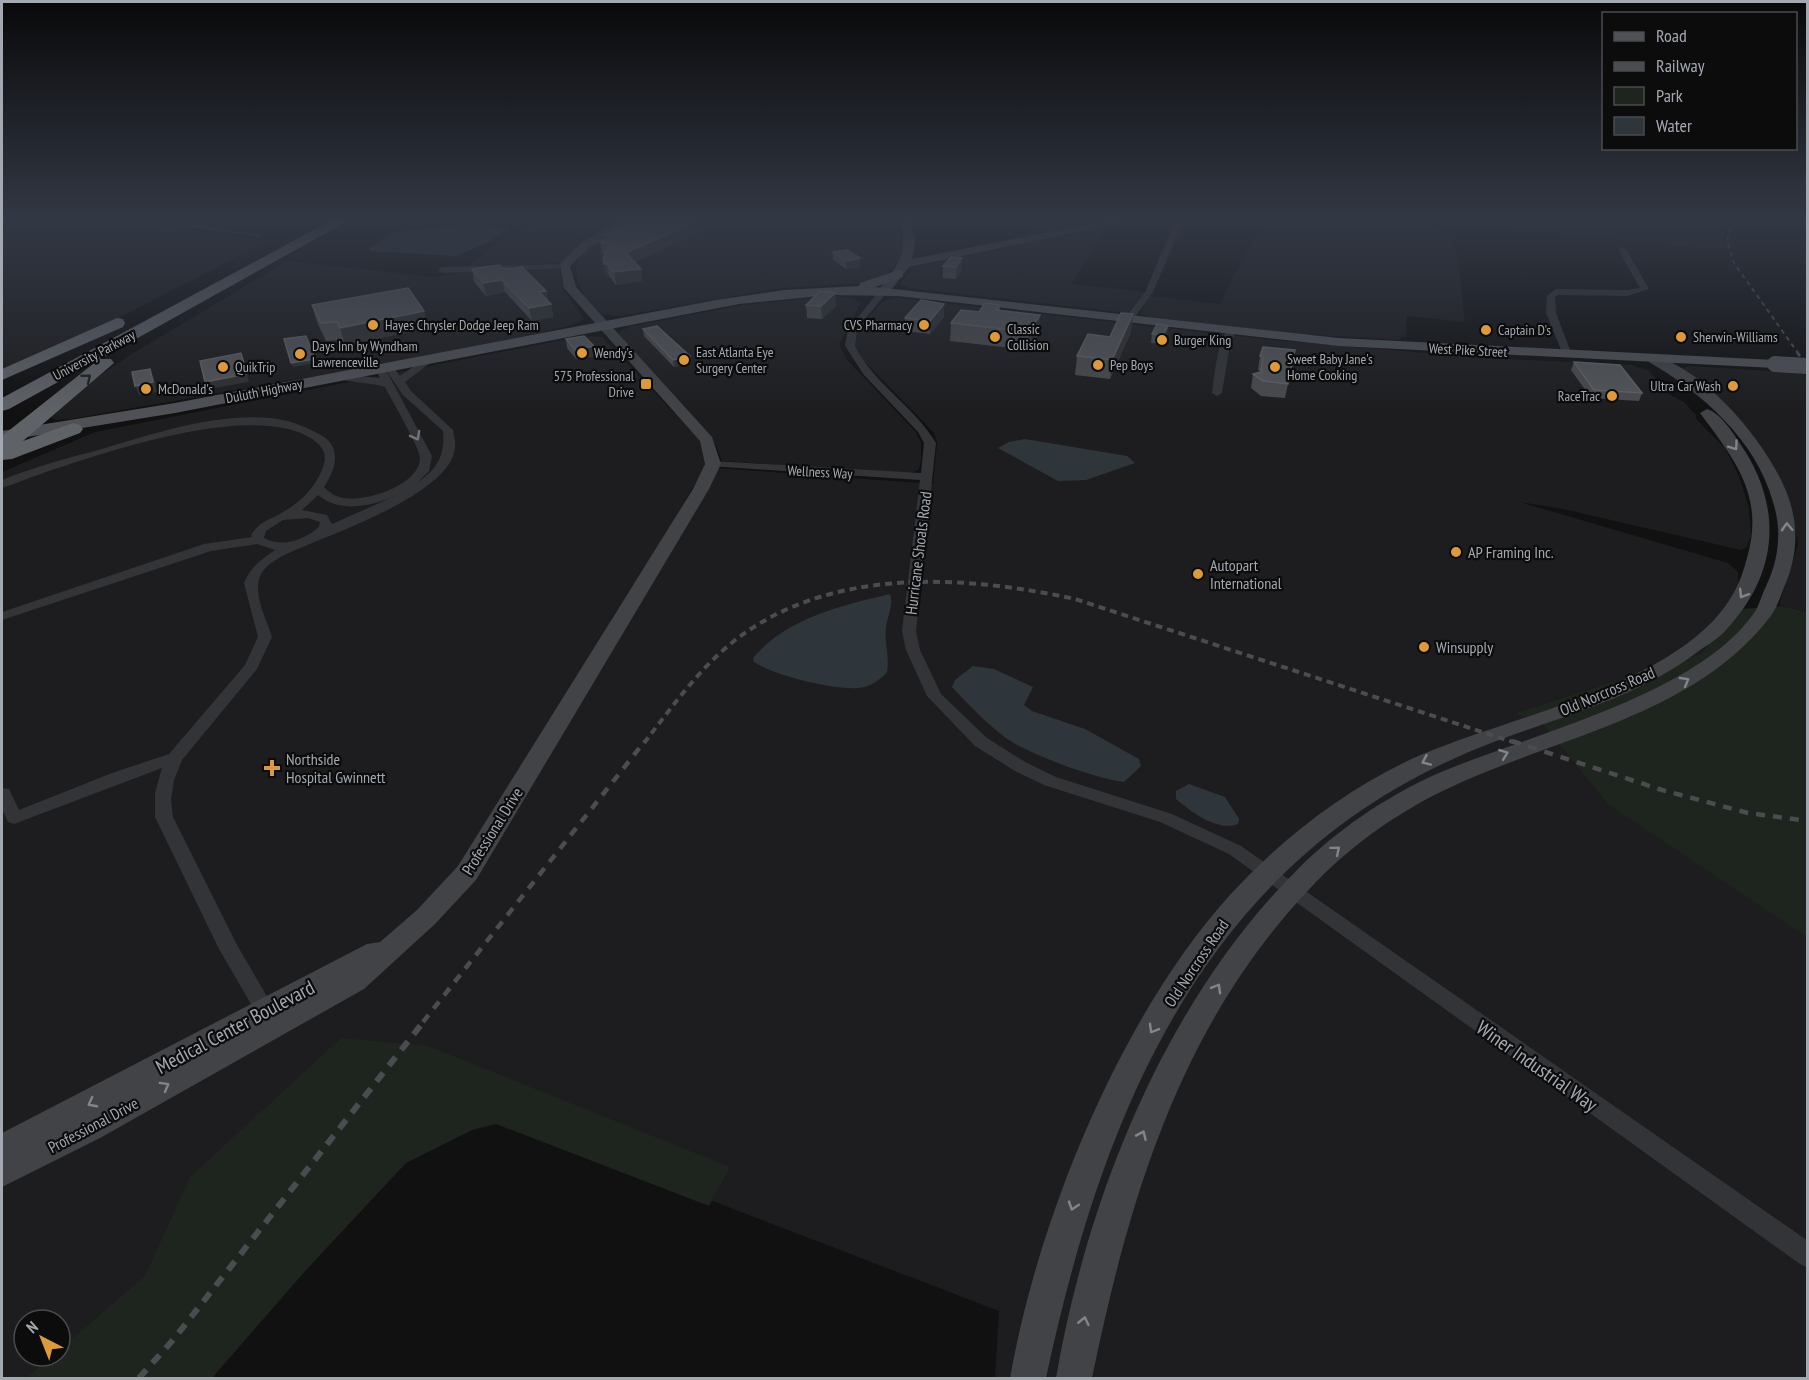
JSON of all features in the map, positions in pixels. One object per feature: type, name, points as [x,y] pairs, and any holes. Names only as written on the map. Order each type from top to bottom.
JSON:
[{"type":"highway","name":"University Parkway","points":[[2,391],[206,283]]},
{"type":"highway","name":"University Parkway","points":[[2,405],[226,283]]},
{"type":"highway","points":[[8,443],[127,347],[235,283]]},
{"type":"highway","points":[[2,375],[203,285]]},
{"type":"highway","points":[[42,415],[52,423],[73,427]]},
{"type":"highway","points":[[8,443],[73,427]]},
{"type":"main road","points":[[569,283],[570,288],[707,440],[713,464]]},
{"type":"main road","points":[[830,290],[873,283]]},
{"type":"main road","name":"Hurricane Shoals Road","points":[[884,291],[890,283]]},
{"type":"main road","points":[[830,290],[857,297],[872,306]]},
{"type":"main road","name":"Duluth Highway","points":[[73,427],[756,297],[830,290],[884,291],[1129,319]]},
{"type":"main road","name":"West Pike Street","points":[[1129,319],[1376,345],[1808,366]]},
{"type":"main road","name":"Old Norcross Road","points":[[1028,1378],[1038,1326],[1059,1247],[1082,1178],[1108,1115],[1136,1059],[1195,959],[1232,911],[1340,846],[1380,817],[1436,783],[1487,760],[1640,704],[1693,677],[1733,646],[1766,608],[1781,578],[1785,562],[1788,528],[1782,499],[1764,460],[1733,421],[1672,369],[1654,359]]},
{"type":"main road","name":"Old Norcross Road","points":[[1074,1378],[1084,1322],[1109,1226],[1139,1142],[1178,1057],[1280,881],[1332,817],[1421,763],[1619,690],[1658,669],[1711,633],[1739,601],[1756,568],[1761,546],[1762,512],[1756,489],[1738,452],[1717,423],[1658,369],[1654,359]]},
{"type":"main road","name":"Professional Drive","points":[[2,1172],[89,1128],[270,1018],[354,981],[403,937],[467,873],[701,489],[713,464]]},
{"type":"main road","name":"Medical Center Boulevard","points":[[2,1148],[270,1018]]},
{"type":"street","points":[[1129,319],[1153,283]]},
{"type":"street","points":[[1567,355],[1551,313],[1551,297],[1556,292],[1627,293],[1645,289],[1642,283]]},
{"type":"street","name":"Hurricane Shoals Road","points":[[884,291],[851,331],[849,349],[860,365],[926,433],[930,449],[915,561],[909,631],[921,668],[935,696],[981,742],[1021,767],[1050,781],[1142,809],[1189,827],[1235,850],[1280,881]]},
{"type":"street","points":[[1217,393],[1224,350],[1231,330]]},
{"type":"street","points":[[394,383],[429,360]]},
{"type":"street","points":[[285,516],[350,513],[401,488],[423,471],[426,456],[394,383],[385,368]]},
{"type":"street","name":"Duluth Highway","points":[[341,376],[394,383]]},
{"type":"street","points":[[270,1018],[229,949],[164,818],[161,797],[166,777],[175,758],[252,666],[265,637],[249,589],[251,578],[263,563],[292,545],[412,492],[439,471],[448,456],[451,438],[448,430],[394,383]]},
{"type":"street","points":[[2,484],[32,472],[184,429],[224,423],[261,422],[293,426],[306,430],[322,440],[329,449],[331,457],[315,491],[262,538],[263,563]]},
{"type":"street","name":"Wellness Way","points":[[713,464],[927,477]]},
{"type":"street","points":[[315,491],[326,498],[351,503],[368,500],[401,488]]},
{"type":"street","points":[[315,491],[318,516],[326,522],[321,533]]},
{"type":"street","points":[[2,616],[209,547],[262,538],[292,545]]},
{"type":"street","points":[[3,793],[14,818],[118,777],[175,758]]},
{"type":"street","name":"Winer Industrial Way","points":[[1280,881],[1420,984],[1808,1256]]},
{"type":"shaded area","points":[[2,283],[186,283],[101,327],[2,373]]},
{"type":"shaded area","points":[[250,283],[562,283],[564,290],[584,319],[573,325],[489,344],[333,373],[71,419],[56,420],[50,417],[48,411],[130,355]]},
{"type":"shaded area","points":[[579,283],[859,283],[782,288],[620,316],[603,315],[585,298]]},
{"type":"shaded area","points":[[1072,283],[1145,292],[1127,313],[909,288],[900,284]]},
{"type":"shaded area","points":[[1230,283],[1461,283],[1465,322],[1407,316],[1406,337],[1400,340],[1295,334],[1148,317],[1140,313],[1150,296],[1220,304]]},
{"type":"shaded area","points":[[835,296],[852,298],[861,303],[839,344],[847,360],[916,432],[921,443],[921,461],[919,469],[914,472],[905,474],[722,461],[715,444],[619,335],[620,331],[632,326],[743,305]]},
{"type":"shaded area","points":[[897,298],[1284,341],[1486,358],[1632,365],[1649,371],[1670,395],[1684,402],[1696,415],[1696,419],[1725,448],[1739,476],[1749,508],[1751,535],[1747,547],[1741,550],[1563,509],[1520,502],[1728,563],[1738,572],[1740,609],[1700,654],[1516,713],[1807,825],[1807,1378],[995,1378],[999,1311],[389,1077],[131,1378],[2,1378],[2,472],[95,432],[583,336],[602,337],[703,443],[706,453],[704,469],[654,554],[610,621],[622,624],[717,468],[933,484],[937,443],[934,433],[860,357],[854,347],[855,334],[884,301]]},
{"type":"shaded area","points":[[1689,366],[1804,373],[1807,378],[1807,612],[1779,605],[1798,544],[1790,506],[1775,472],[1681,369]]},
{"type":"green space","points":[[1782,606],[1807,612],[1807,937],[1608,804],[1542,723],[1515,713],[1700,654],[1740,609]]},
{"type":"green space","points":[[341,1038],[428,1046],[730,1167],[709,1206],[496,1124],[472,1130],[406,1163],[307,1269],[212,1378],[26,1378],[38,1368],[72,1368],[72,1339],[145,1276],[190,1177]]},
{"type":"water","points":[[1025,439],[1127,456],[1135,463],[1086,480],[1058,481],[998,448],[1009,442]]},
{"type":"water","points":[[890,594],[891,607],[886,634],[887,672],[871,685],[859,688],[835,687],[790,677],[754,662],[753,658],[766,645],[781,633],[798,624],[834,609]]},
{"type":"water","points":[[973,666],[994,669],[1033,687],[1024,705],[1032,711],[1085,729],[1139,759],[1141,766],[1124,782],[1112,780],[1063,765],[1016,744],[992,726],[952,687],[955,680]]},
{"type":"water","points":[[1189,784],[1225,797],[1239,819],[1238,824],[1230,826],[1214,823],[1197,815],[1182,804],[1176,799],[1176,791]]},
{"type":"building","points":[[505,283],[538,283],[546,291],[539,292],[551,304],[529,308]]},
{"type":"building","points":[[408,288],[424,311],[340,328],[337,322],[321,323],[312,305]]},
{"type":"building","points":[[820,291],[835,293],[821,306],[806,305]]},
{"type":"building","points":[[921,300],[944,304],[930,321],[905,318]]},
{"type":"building","points":[[985,303],[1000,305],[996,310],[1040,315],[1029,332],[951,323],[961,310],[979,312]]},
{"type":"building","points":[[1121,313],[1133,314],[1112,360],[1077,356],[1088,334],[1110,337]]},
{"type":"building","points":[[1157,324],[1168,326],[1163,335],[1152,334]]},
{"type":"building","points":[[657,326],[690,356],[673,360],[643,329]]},
{"type":"building","name":"Days Inn by Wyndham Lawrenceville","points":[[306,336],[315,359],[291,363],[284,339]]},
{"type":"building","points":[[584,336],[594,346],[575,350],[566,339]]},
{"type":"building","points":[[1263,347],[1295,350],[1288,384],[1263,381],[1253,374],[1261,372],[1263,357],[1260,356]]},
{"type":"building","points":[[241,353],[247,374],[205,382],[200,361]]},
{"type":"building","points":[[1574,362],[1620,365],[1642,393],[1594,390]]},
{"type":"building","points":[[150,369],[153,382],[135,386],[132,372]]},
{"type":"railway","points":[[1749,283],[1798,353]]},
{"type":"railway","points":[[1797,352],[1808,368]]},
{"type":"railway","points":[[644,743],[686,689],[721,652],[772,617],[812,599],[855,588],[899,583],[944,582],[988,585],[1075,599],[1516,743]]},
{"type":"railway","points":[[423,1022],[645,741]]},
{"type":"railway","points":[[1512,741],[1662,790],[1748,813],[1808,821]]},
{"type":"railway","points":[[139,1378],[173,1340],[424,1021]]},
{"type":"place","name":"Hayes Chrysler Dodge Jeep Ram","points":[[373,325]]},
{"type":"place","name":"CVS Pharmacy","points":[[924,325]]},
{"type":"place","name":"Captain D's","points":[[1486,330]]},
{"type":"place","name":"Classic Collision","points":[[995,337]]},
{"type":"place","name":"Sherwin-Williams","points":[[1681,337]]},
{"type":"place","name":"Burger King","points":[[1162,340]]},
{"type":"place","name":"Wendy's","points":[[582,353]]},
{"type":"place","name":"Days Inn by Wyndham Lawrenceville","points":[[300,354]]},
{"type":"place","name":"East Atlanta Eye Surgery Center","points":[[684,360]]},
{"type":"place","name":"Pep Boys","points":[[1098,365]]},
{"type":"place","name":"QuikTrip","points":[[223,367]]},
{"type":"place","name":"Sweet Baby Jane's Home Cooking","points":[[1275,367]]},
{"type":"place","name":"575 Professional Drive","points":[[646,384]]},
{"type":"place","name":"Ultra Car Wash","points":[[1733,386]]},
{"type":"place","name":"McDonald's","points":[[146,389]]},
{"type":"place","name":"RaceTrac","points":[[1612,396]]},
{"type":"place","name":"AP Framing Inc.","points":[[1456,552]]},
{"type":"place","name":"Autopart International","points":[[1198,574]]},
{"type":"place","name":"Winsupply","points":[[1424,647]]},
{"type":"place","name":"Northside Hospital Gwinnett","points":[[272,768]]}]
